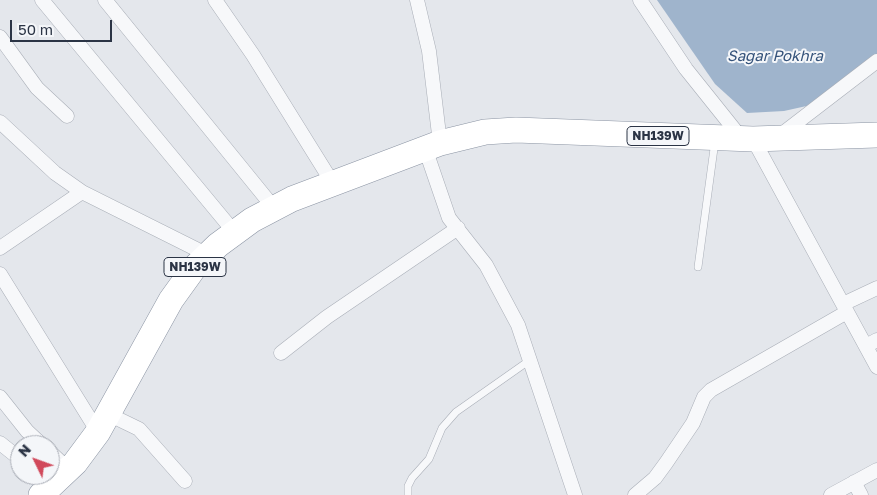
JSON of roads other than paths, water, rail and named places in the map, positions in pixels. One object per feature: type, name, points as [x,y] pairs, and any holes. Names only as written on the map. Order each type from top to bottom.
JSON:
[{"type":"highway","name":"NH139W","points":[[43,486],[68,469],[103,423],[171,300],[194,268],[235,232],[274,208],[332,182],[432,145],[484,132],[516,130],[757,139],[877,135]]},
{"type":"street","points":[[42,0],[235,232]]},
{"type":"street","points":[[105,0],[274,208]]},
{"type":"street","points":[[215,0],[254,55],[332,182]]},
{"type":"street","points":[[417,0],[429,51],[432,145],[444,208],[449,218],[486,265],[518,325],[576,495]]},
{"type":"street","points":[[640,0],[686,69],[757,139],[845,308],[871,343],[877,367]]},
{"type":"street","points":[[0,37],[37,88],[67,116]]},
{"type":"street","points":[[757,139],[877,61]]},
{"type":"street","points":[[0,122],[55,173],[82,192],[208,255]]},
{"type":"street","points":[[0,248],[82,192]]},
{"type":"street","points":[[281,353],[327,317],[458,228]]},
{"type":"street","points":[[0,274],[103,423],[139,429],[185,481]]},
{"type":"street","points":[[635,495],[644,490],[666,463],[693,423],[704,397],[711,390],[877,288]]},
{"type":"street","points":[[0,397],[31,435]]},
{"type":"street","points":[[0,443],[10,451]]},
{"type":"street","points":[[60,461],[68,469]]},
{"type":"street","points":[[831,495],[877,470]]},
{"type":"street","points":[[854,482],[862,495]]},
{"type":"lane","points":[[698,267],[715,138]]},
{"type":"lane","points":[[408,495],[408,486],[412,478],[428,459],[442,428],[456,412],[530,360]]},
{"type":"water","name":"Sagar Pokhra","points":[[657,0],[877,0],[877,56],[811,105],[784,111],[747,113],[715,84]]}]
